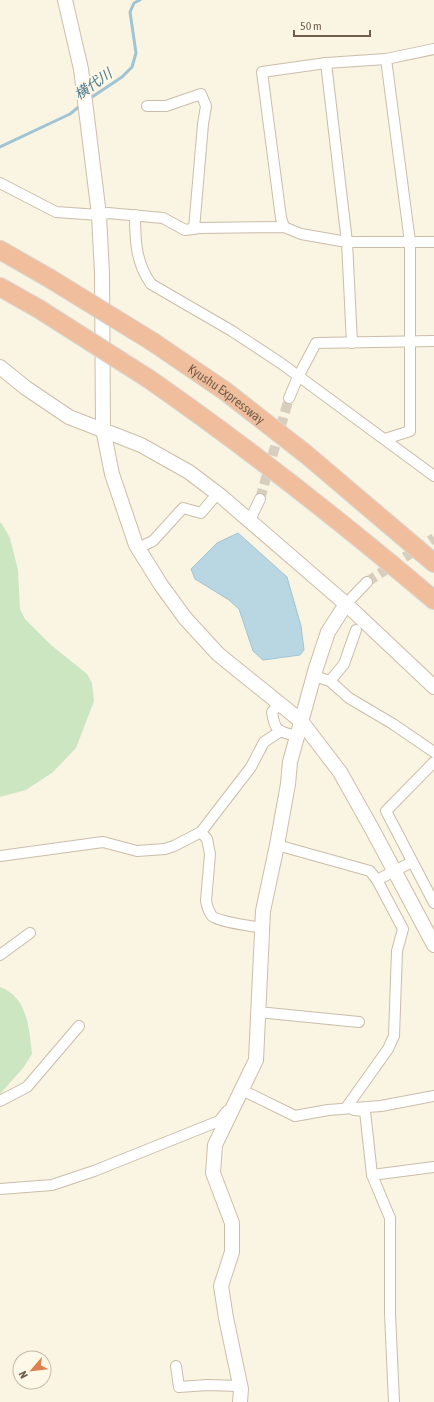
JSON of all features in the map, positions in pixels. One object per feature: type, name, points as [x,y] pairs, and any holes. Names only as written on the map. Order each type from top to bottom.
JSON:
[{"type":"highway","name":"Kyushu Expressway","points":[[0,250],[50,278],[153,342],[225,391],[307,455],[434,563]]},
{"type":"highway","points":[[0,287],[40,309],[149,379],[214,424],[374,549],[434,600]]},
{"type":"street","points":[[65,0],[81,69],[99,215],[102,273],[103,429],[112,474],[138,548],[161,585],[185,618],[218,654],[301,721],[340,772],[434,946]]},
{"type":"street","points":[[284,226],[281,218],[262,72],[326,63],[386,59],[434,49]]},
{"type":"street","points":[[385,439],[410,431],[411,342],[410,242],[386,59]]},
{"type":"street","points":[[326,63],[347,242],[352,343]]},
{"type":"street","points":[[147,106],[166,106],[201,94],[206,106],[203,124],[194,229]]},
{"type":"street","points":[[0,183],[56,212],[99,215],[108,213],[163,218],[185,230],[284,226],[301,234],[347,242],[434,242]]},
{"type":"street","points":[[136,215],[135,240],[143,273],[151,284],[232,331],[298,376],[434,476]]},
{"type":"street","points":[[289,398],[298,376],[316,344],[434,341]]},
{"type":"street","points":[[0,367],[26,388],[69,417],[141,445],[189,472],[346,604],[434,687]]},
{"type":"street","points":[[138,548],[153,541],[183,508],[201,512],[217,494]]},
{"type":"street","points":[[249,522],[260,499]]},
{"type":"street","points":[[240,1402],[240,1386],[221,1286],[232,1252],[232,1223],[213,1173],[215,1145],[256,1060],[263,911],[277,845],[288,784],[290,762],[301,721],[328,632],[346,604],[367,582]]},
{"type":"street","points":[[330,681],[344,664],[356,630]]},
{"type":"street","points":[[314,676],[330,681],[349,698],[393,724],[434,752]]},
{"type":"street","points":[[279,704],[272,712],[274,725],[281,731],[297,736]]},
{"type":"street","points":[[0,856],[103,842],[137,851],[165,849],[174,846],[201,832],[251,767],[264,742],[281,731]]},
{"type":"street","points":[[434,762],[386,811],[434,903]]},
{"type":"street","points":[[201,832],[207,839],[210,854],[206,901],[210,912],[213,916],[222,920],[262,928]]},
{"type":"street","points":[[277,845],[370,871],[377,880],[403,929],[397,952],[394,1036],[388,1049],[346,1108]]},
{"type":"street","points":[[377,880],[412,862]]},
{"type":"street","points":[[0,955],[30,933]]},
{"type":"street","points":[[258,1012],[359,1022]]},
{"type":"street","points":[[0,1101],[28,1087],[79,1026]]},
{"type":"street","points":[[242,1090],[295,1116],[328,1110],[381,1106],[434,1096]]},
{"type":"street","points":[[0,1189],[52,1185],[94,1171],[219,1122],[242,1090]]},
{"type":"street","points":[[346,1108],[365,1112],[372,1175],[390,1218],[390,1314],[394,1402]]},
{"type":"street","points":[[372,1175],[434,1167]]},
{"type":"street","points":[[176,1366],[179,1386],[240,1386]]},
{"type":"green space","points":[[0,522],[10,538],[18,570],[20,609],[25,619],[51,645],[87,674],[92,683],[94,701],[76,748],[53,772],[26,790],[0,797]]},
{"type":"green space","points":[[0,987],[16,998],[22,1006],[28,1024],[32,1054],[23,1068],[0,1094]]},
{"type":"water","points":[[238,533],[287,577],[301,626],[304,650],[300,655],[263,660],[253,651],[239,609],[229,600],[195,579],[191,569],[217,543]]},
{"type":"waterway","name":"横代川","points":[[89,99],[122,77],[132,67],[136,53],[130,12],[134,3],[140,0]]},
{"type":"waterway","name":"横代川","points":[[0,147],[70,114],[81,105]]},
{"type":"tunnel","points":[[260,499],[289,398]]},
{"type":"tunnel","points":[[367,582],[434,538]]}]
